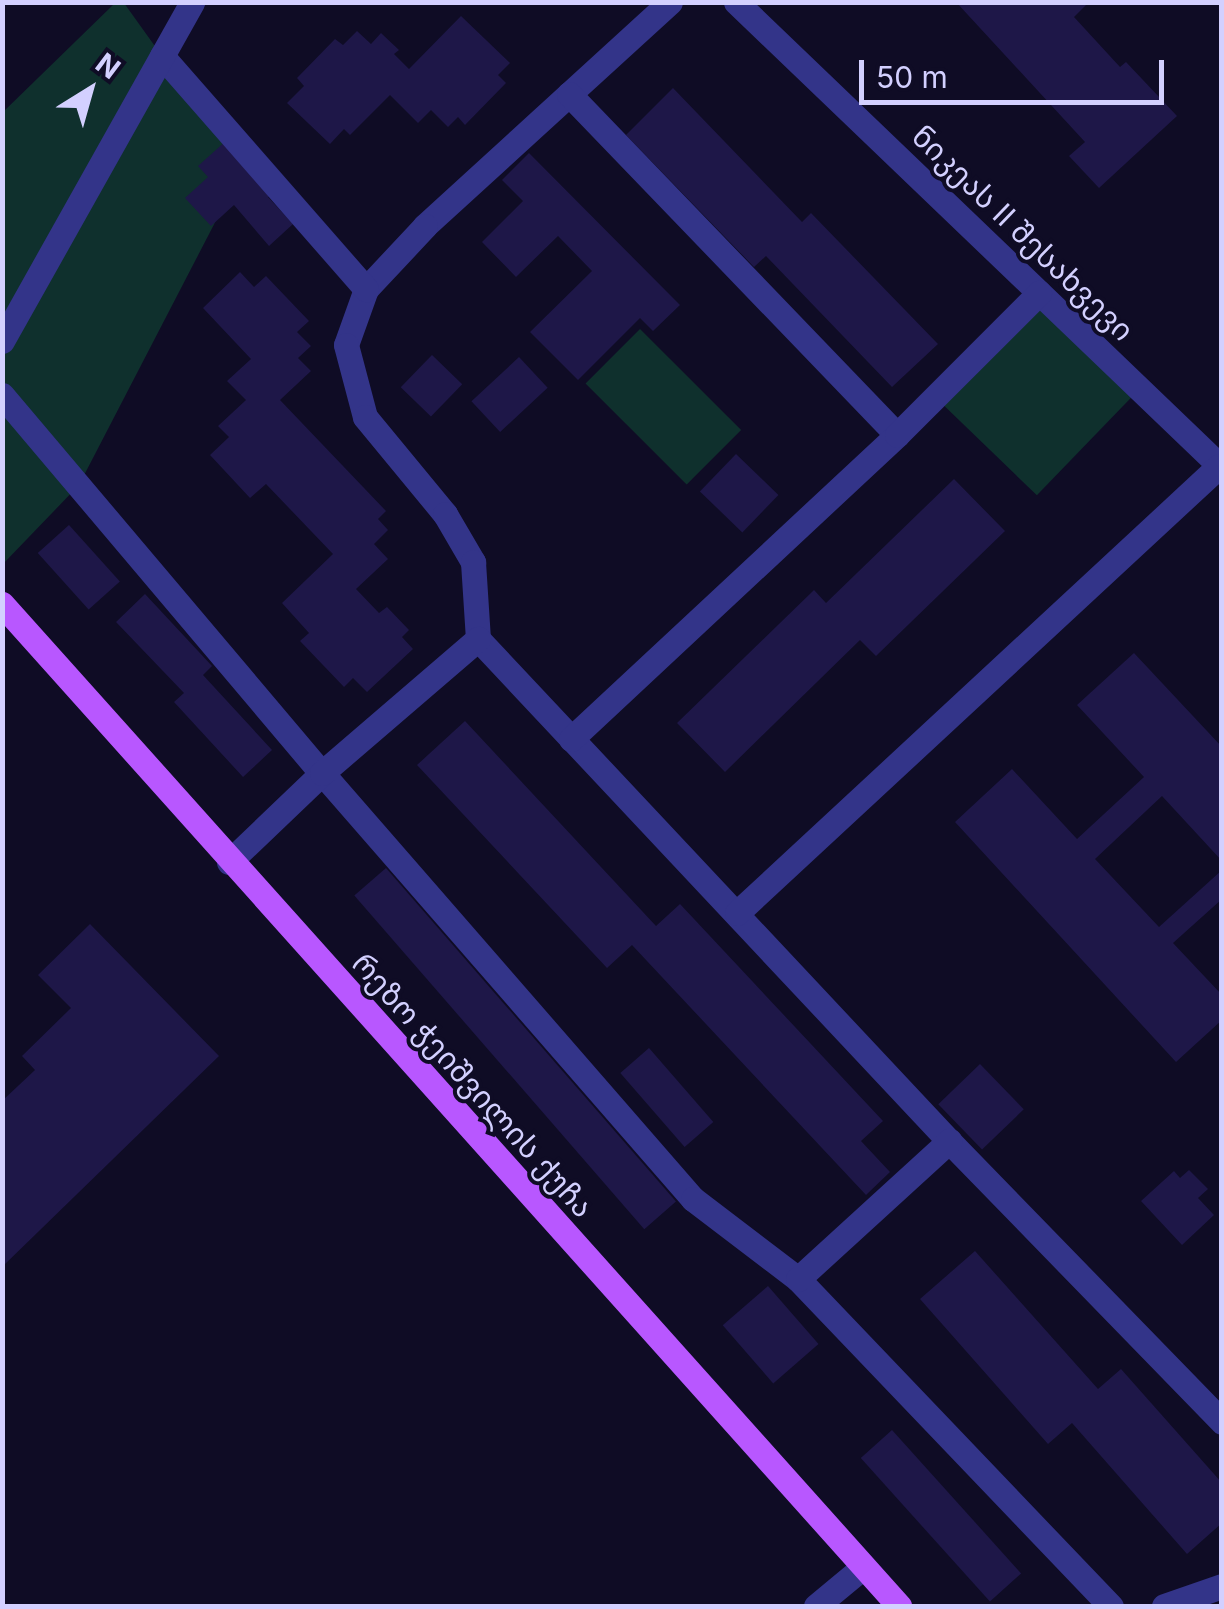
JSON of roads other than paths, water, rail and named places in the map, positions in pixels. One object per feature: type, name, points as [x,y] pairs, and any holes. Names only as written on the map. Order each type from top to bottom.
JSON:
[{"type":"main road","name":"რეზო ჭეიშვილის ქუჩა","points":[[2,604],[899,1606]]},
{"type":"street","points":[[2,341],[192,2]]},
{"type":"street","points":[[670,2],[425,226],[366,289],[346,344],[365,417],[444,514],[473,562],[478,639],[950,1141],[1222,1422]]},
{"type":"street","name":"ნიკეას II შესახვევი","points":[[736,2],[1220,467]]},
{"type":"street","points":[[162,56],[366,289]]},
{"type":"street","points":[[569,94],[897,435]]},
{"type":"street","points":[[571,739],[897,435],[1039,292]]},
{"type":"street","points":[[2,395],[322,772],[693,1199],[798,1279],[1111,1606]]},
{"type":"street","points":[[736,913],[1220,467]]},
{"type":"street","points":[[229,862],[322,772],[478,639]]},
{"type":"street","points":[[798,1279],[950,1141]]},
{"type":"street","points":[[816,1606],[863,1566]]},
{"type":"street","points":[[1164,1606],[1222,1586]]}]
